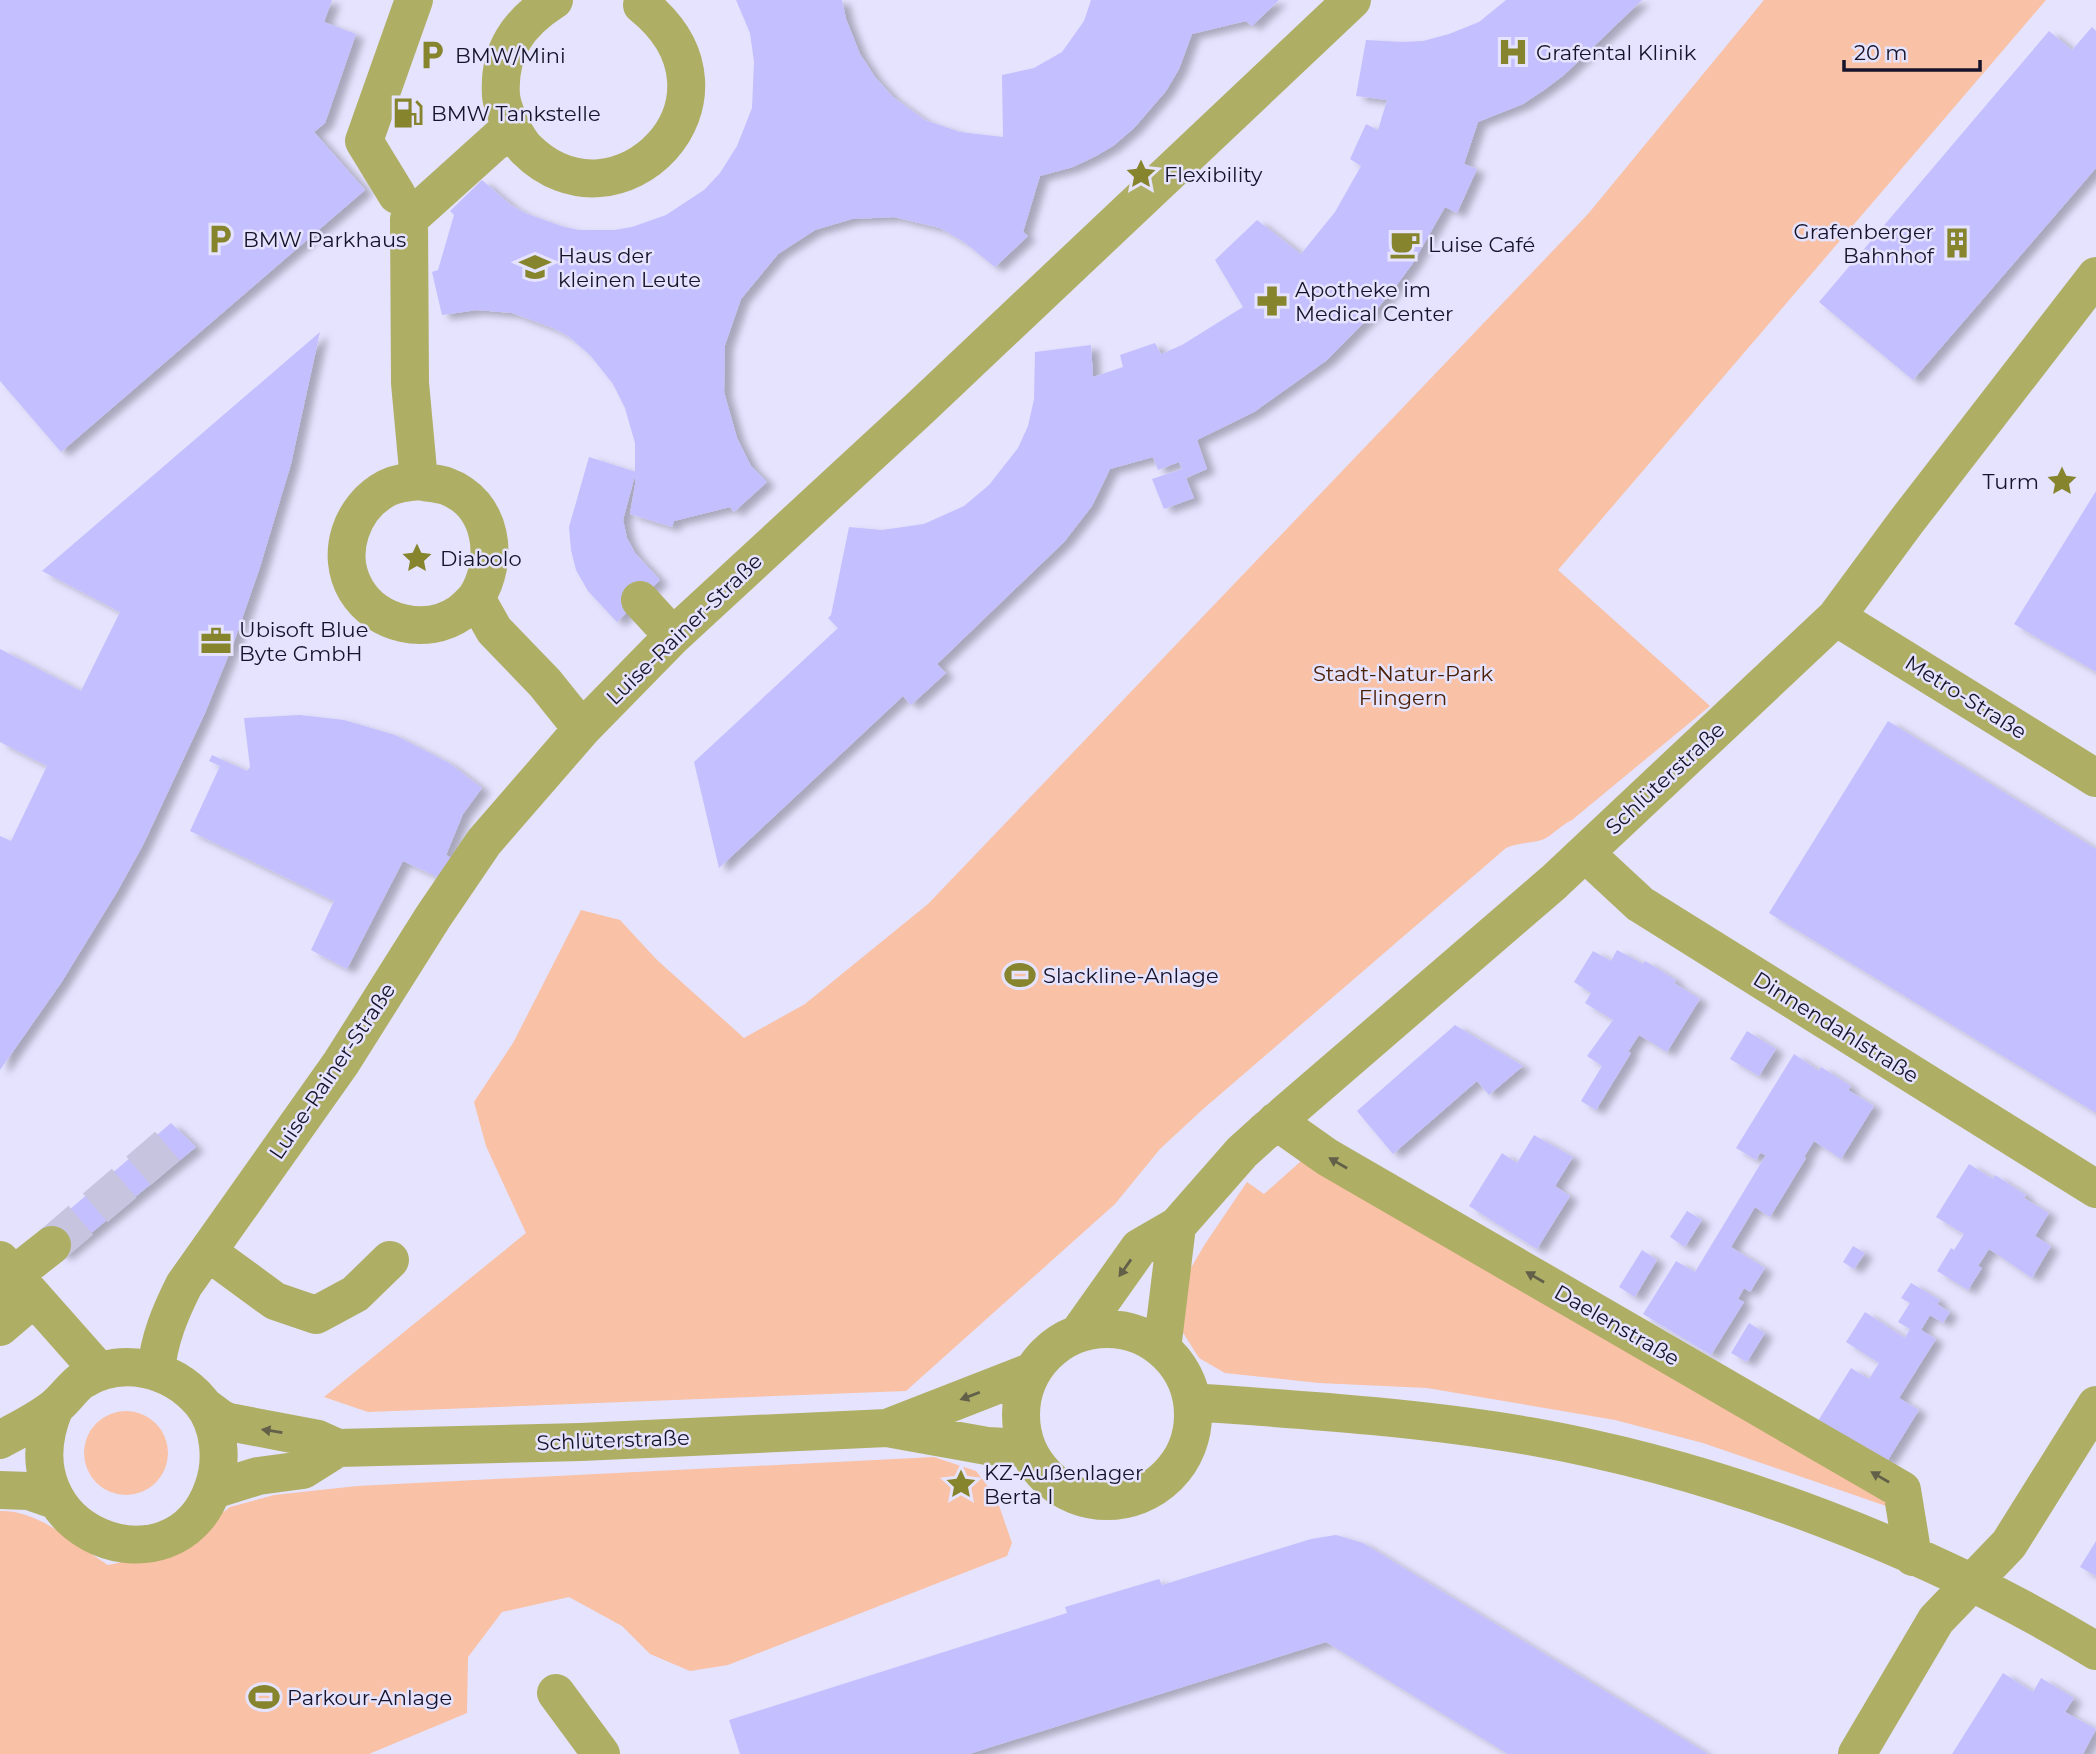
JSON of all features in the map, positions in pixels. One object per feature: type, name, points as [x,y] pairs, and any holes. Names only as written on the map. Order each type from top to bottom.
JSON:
[{"type":"street","points":[[397,195],[364,141],[414,0]]},
{"type":"street","points":[[554,0],[530,16],[512,38],[502,67],[501,98],[511,127],[526,148],[546,164],[571,175],[599,177],[627,172],[652,158],[669,139],[681,117],[687,89],[684,60],[675,39],[661,19],[640,2]]},
{"type":"street","name":"Luise-Rainer-Straße","points":[[156,1371],[159,1346],[170,1312],[184,1285],[341,1063],[484,842],[582,729],[673,636],[1352,0]]},
{"type":"street","points":[[419,481],[410,383],[409,219],[511,127]]},
{"type":"street","name":"Schlüterstraße","points":[[1078,1334],[1139,1248],[1177,1226],[1242,1152],[1585,853],[1836,617],[2096,276]]},
{"type":"street","points":[[419,481],[446,486],[461,494],[473,507],[484,523],[490,541],[491,560],[483,586],[476,598],[461,612],[446,620],[426,625],[401,623],[385,617],[369,606],[356,590],[348,570],[346,551],[349,531],[360,511],[371,499],[388,487],[419,481]]},
{"type":"street","points":[[476,598],[494,630],[545,683],[582,729]]},
{"type":"street","points":[[640,600],[673,636]]},
{"type":"street","name":"Metro-Straße","points":[[1836,617],[2096,778]]},
{"type":"street","name":"Dinnendahlstraße","points":[[1585,853],[1640,904],[2096,1189]]},
{"type":"street","name":"Daelenstraße","points":[[1276,1121],[1327,1157],[1902,1490],[1913,1556]]},
{"type":"street","points":[[1162,1349],[1177,1226]]},
{"type":"street","points":[[0,1327],[12,1280],[52,1245]]},
{"type":"street","points":[[208,1252],[275,1301],[316,1315],[355,1294],[390,1260]]},
{"type":"street","points":[[12,1280],[100,1372]]},
{"type":"street","points":[[1100,1329],[1143,1337],[1162,1349],[1184,1376],[1192,1402],[1191,1434],[1184,1455],[1171,1472],[1156,1486],[1136,1496],[1115,1500],[1094,1500],[1055,1483],[1026,1448],[1022,1409],[1025,1390],[1033,1371],[1045,1356],[1061,1343],[1078,1334],[1100,1329]]},
{"type":"street","points":[[0,1440],[55,1407],[75,1387],[100,1372],[127,1367],[156,1371],[190,1390],[204,1406],[214,1426],[219,1446],[219,1468],[213,1490],[195,1518],[169,1537],[136,1545],[103,1541],[88,1534],[62,1513],[52,1499],[41,1464],[47,1425],[55,1407]]},
{"type":"street","name":"Schlüterstraße","points":[[887,1429],[1033,1371]]},
{"type":"street","points":[[1192,1402],[1426,1420],[1531,1437],[1639,1461],[1725,1485],[1828,1521],[1913,1556],[1973,1584],[2096,1651]]},
{"type":"street","points":[[1857,1754],[1936,1619],[2009,1545],[2096,1405]]},
{"type":"street","name":"Schlüterstraße","points":[[204,1406],[229,1422],[318,1439],[338,1448],[544,1443],[887,1429],[987,1446],[1026,1448]]},
{"type":"street","points":[[213,1490],[258,1476],[303,1470],[338,1448]]},
{"type":"street","points":[[0,1490],[29,1491],[52,1499]]},
{"type":"street","points":[[556,1693],[601,1754]]},
{"type":"green space","name":"Stadt-Natur-Park Flingern","points":[[1764,0],[2046,0],[1558,570],[1710,706],[1551,835],[1539,841],[1506,848],[1202,1110],[1160,1149],[1115,1204],[906,1391],[368,1412],[324,1397],[526,1233],[486,1146],[474,1102],[513,1043],[581,910],[620,920],[657,960],[744,1038],[805,1004],[928,904],[1588,214]]},
{"type":"green space","points":[[1310,1153],[1893,1495],[1889,1507],[1703,1443],[1615,1420],[1427,1388],[1319,1383],[1225,1373],[1199,1358],[1180,1328],[1182,1283],[1247,1182],[1264,1194]]},
{"type":"green space","points":[[118,1411],[134,1411],[150,1418],[161,1429],[168,1445],[165,1469],[156,1483],[134,1495],[118,1495],[102,1488],[91,1477],[84,1461],[84,1445],[91,1429],[102,1418]]},
{"type":"green space","points":[[934,1457],[976,1471],[996,1497],[1012,1543],[1007,1556],[728,1665],[690,1671],[650,1654],[622,1626],[569,1597],[502,1612],[468,1657],[467,1713],[369,1754],[0,1754],[0,1511],[15,1512],[43,1522],[108,1565],[172,1552],[230,1507],[274,1495],[357,1486]]},
{"type":"building","points":[[0,0],[332,0],[324,22],[356,34],[325,123],[314,132],[365,190],[61,452],[0,381]]},
{"type":"building","points":[[736,0],[842,0],[846,19],[860,54],[875,77],[893,97],[925,120],[960,132],[1003,137],[1002,75],[1034,68],[1062,52],[1084,21],[1091,0],[1279,0],[1252,26],[1246,21],[1192,34],[1179,69],[1166,91],[1134,128],[1096,156],[1073,167],[1040,176],[1023,232],[1028,236],[995,267],[964,242],[940,228],[894,217],[852,219],[815,230],[778,254],[741,299],[725,345],[724,392],[737,438],[751,466],[767,482],[734,512],[730,507],[674,521],[672,527],[630,514],[635,485],[635,443],[625,408],[613,384],[590,355],[568,336],[512,313],[477,310],[442,315],[432,272],[438,270],[454,215],[450,211],[482,180],[511,205],[525,213],[579,230],[632,227],[666,215],[704,190],[720,173],[737,146],[752,108],[754,62],[750,33]]},
{"type":"building","points":[[1506,0],[1642,0],[1564,75],[1544,90],[1523,104],[1478,122],[1464,164],[1477,169],[1457,213],[1445,207],[1413,263],[1396,286],[1327,360],[1254,412],[1197,440],[1207,469],[1186,478],[1194,498],[1164,509],[1152,479],[1182,469],[1179,462],[1158,470],[1153,457],[1110,469],[1092,506],[1064,542],[937,664],[946,673],[911,705],[903,696],[719,868],[694,762],[838,628],[828,618],[831,615],[849,527],[882,530],[924,524],[964,506],[989,485],[1018,448],[1028,426],[1034,399],[1035,352],[1091,345],[1093,377],[1123,367],[1120,355],[1155,343],[1161,354],[1182,345],[1243,307],[1215,260],[1257,220],[1301,254],[1335,212],[1361,166],[1350,159],[1366,124],[1378,130],[1387,100],[1356,96],[1366,40],[1423,41],[1449,34],[1479,22]]},
{"type":"building","name":"Grafenberger Bahnhof","points":[[2092,27],[2096,31],[2096,168],[1913,380],[1819,302],[2049,31],[2072,50]]},
{"type":"building","points":[[320,332],[291,464],[260,567],[234,642],[205,713],[143,845],[117,892],[61,983],[0,1070],[0,836],[11,841],[47,766],[0,742],[0,649],[81,691],[120,612],[42,571]]},
{"type":"building","points":[[589,457],[636,472],[623,520],[627,538],[635,553],[660,580],[617,622],[588,591],[576,570],[571,550],[569,527]]},
{"type":"building","points":[[2096,491],[2096,672],[2014,624]]},
{"type":"building","points":[[300,715],[344,720],[395,735],[449,763],[482,788],[463,814],[446,855],[458,862],[448,882],[403,861],[347,969],[311,950],[334,901],[190,831],[220,766],[209,761],[212,755],[247,771],[250,767],[244,718]]},
{"type":"building","points":[[1888,721],[2096,849],[2096,1113],[1769,913]]},
{"type":"building","points":[[1617,950],[1643,964],[1645,961],[1700,999],[1667,1052],[1639,1035],[1596,1110],[1581,1101],[1602,1066],[1587,1056],[1613,1020],[1585,1003],[1591,993],[1574,982],[1593,951],[1611,961]]},
{"type":"building","points":[[1455,1025],[1523,1066],[1489,1095],[1477,1081],[1393,1154],[1357,1111]]},
{"type":"building","points":[[1747,1031],[1776,1049],[1759,1076],[1730,1059]]},
{"type":"building","points":[[1794,1054],[1819,1071],[1821,1067],[1851,1086],[1848,1090],[1874,1106],[1841,1159],[1814,1141],[1770,1217],[1755,1207],[1731,1247],[1765,1268],[1750,1292],[1744,1288],[1738,1299],[1744,1302],[1711,1355],[1643,1314],[1676,1261],[1695,1272],[1766,1155],[1760,1153],[1756,1160],[1736,1148]]},
{"type":"building","points":[[171,1123],[196,1147],[63,1256],[42,1233]]},
{"type":"building","points":[[1534,1135],[1573,1157],[1555,1186],[1570,1196],[1537,1249],[1469,1206],[1502,1153],[1517,1163]]},
{"type":"building","points":[[1969,1164],[1993,1179],[1995,1175],[2026,1195],[2024,1198],[2049,1213],[2035,1236],[2051,1246],[2032,1278],[1989,1249],[1978,1266],[1982,1268],[1968,1290],[1937,1271],[1951,1248],[1954,1250],[1964,1234],[1936,1217]]},
{"type":"building","points":[[1687,1211],[1702,1220],[1685,1247],[1670,1237]]},
{"type":"building","points":[[1853,1246],[1865,1253],[1854,1269],[1843,1262]]},
{"type":"building","points":[[1642,1250],[1657,1260],[1635,1297],[1619,1287]]},
{"type":"building","points":[[1911,1283],[1940,1300],[1937,1304],[1950,1312],[1943,1323],[1930,1315],[1921,1330],[1936,1339],[1899,1398],[1919,1410],[1886,1463],[1818,1421],[1851,1368],[1869,1379],[1879,1363],[1846,1342],[1865,1312],[1905,1338],[1910,1329],[1898,1322],[1910,1303],[1901,1298]]},
{"type":"building","points":[[1749,1323],[1765,1333],[1747,1362],[1731,1353]]},
{"type":"building","points":[[1336,1535],[1363,1543],[1708,1754],[1508,1754],[1326,1642],[969,1754],[740,1754],[729,1720],[1067,1613],[1065,1607],[1159,1579],[1162,1585],[1311,1539]]},
{"type":"building","points":[[2096,1541],[2096,1576],[2080,1567]]},
{"type":"building","points":[[2003,1673],[2033,1692],[2041,1678],[2074,1698],[2065,1712],[2096,1729],[2083,1754],[1952,1754]]},
{"type":"tunnel","points":[[52,1245],[170,1144]]},
{"type":"place","name":"Grafental Klinik","points":[[1513,52]]},
{"type":"place","name":"BMW/Mini","points":[[432,55]]},
{"type":"place","name":"BMW Tankstelle","points":[[408,113]]},
{"type":"place","name":"Flexibility","points":[[1141,174]]},
{"type":"place","name":"BMW Parkhaus","points":[[220,239]]},
{"type":"place","name":"Grafenberger Bahnhof","points":[[1957,243]]},
{"type":"place","name":"Luise Café","points":[[1405,244]]},
{"type":"place","name":"Haus der kleinen Leute","points":[[535,267]]},
{"type":"place","name":"Apotheke im Medical Center","points":[[1272,301]]},
{"type":"place","name":"Turm","points":[[2062,481]]},
{"type":"place","name":"Diabolo","points":[[417,558]]},
{"type":"place","name":"Ubisoft Blue Byte GmbH","points":[[216,641]]},
{"type":"place","name":"Slackline-Anlage","points":[[1020,975]]},
{"type":"place","name":"KZ-Außenlager Berta I","points":[[961,1484]]},
{"type":"place","name":"Parkour-Anlage","points":[[264,1697]]}]
